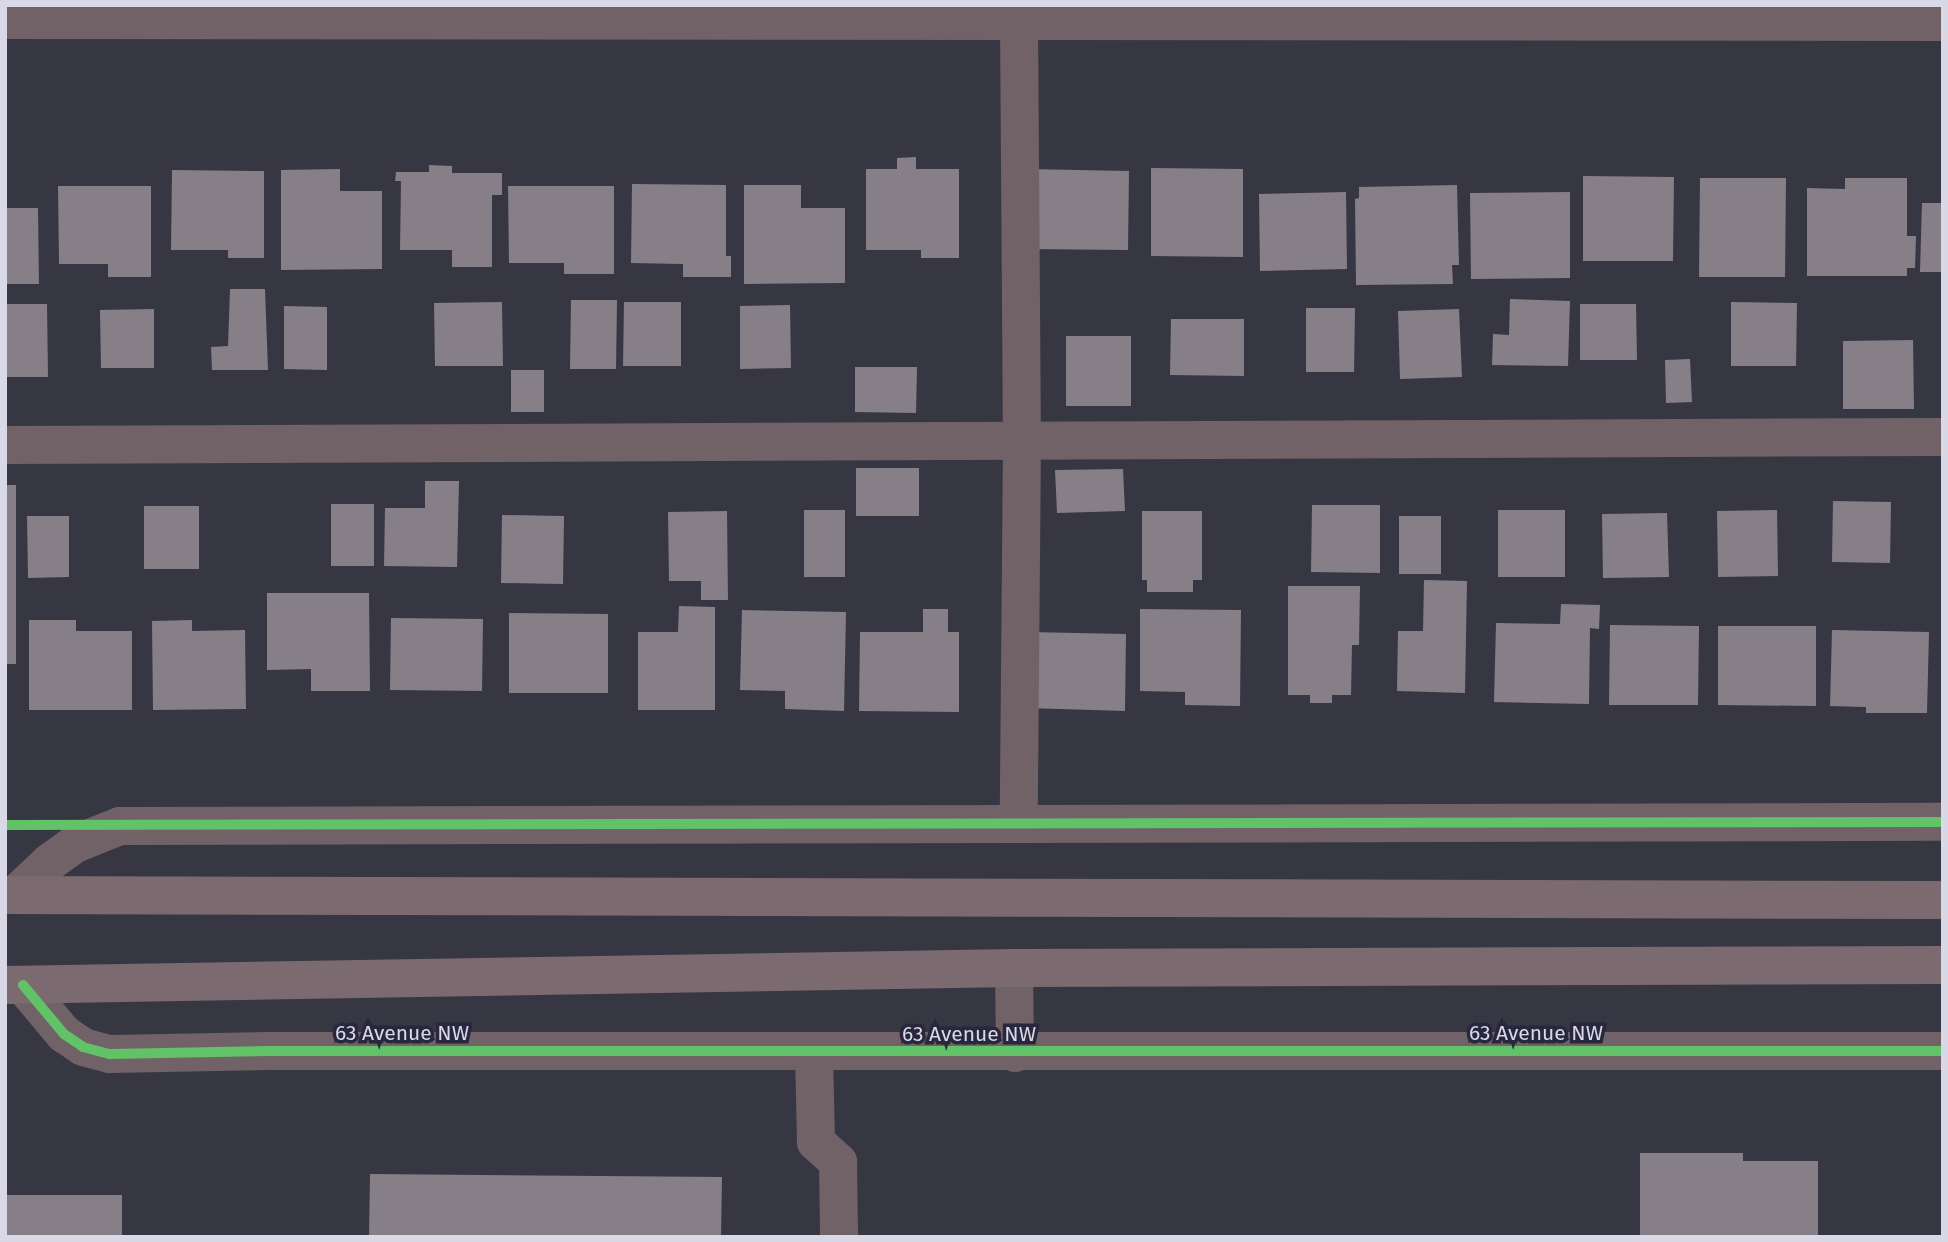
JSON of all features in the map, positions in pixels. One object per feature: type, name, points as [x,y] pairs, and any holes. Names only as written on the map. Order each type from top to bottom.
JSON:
[{"type":"main road","points":[[10,895],[1943,900]]},
{"type":"main road","name":"63 Avenue NW","points":[[14,985],[1014,968],[1943,965]]},
{"type":"street","points":[[5,20],[1019,20],[1499,14],[1943,22]]},
{"type":"street","points":[[1019,20],[1023,442],[1019,823]]},
{"type":"street","points":[[5,445],[1943,437]]},
{"type":"street","points":[[10,895],[75,844],[120,826],[1943,822]]},
{"type":"street","points":[[1014,968],[1015,1053]]},
{"type":"street","name":"63 Avenue NW","points":[[14,985],[64,1034],[83,1047],[110,1054],[1943,1051]]},
{"type":"street","points":[[814,1053],[816,1142],[838,1162],[839,1237]]},
{"type":"building","points":[[916,157],[916,169],[959,169],[959,258],[921,258],[921,250],[866,250],[866,169],[897,169],[897,158]]},
{"type":"building","points":[[429,165],[452,166],[452,173],[502,173],[502,195],[492,195],[492,267],[452,267],[452,250],[400,250],[401,181],[395,181],[396,172],[429,172]]},
{"type":"building","points":[[1151,168],[1243,169],[1243,257],[1151,256]]},
{"type":"building","points":[[340,169],[340,191],[382,191],[382,269],[281,270],[281,170]]},
{"type":"building","points":[[1027,169],[1129,171],[1128,250],[1026,249]]},
{"type":"building","points":[[172,170],[264,171],[264,258],[228,258],[228,250],[171,250]]},
{"type":"building","points":[[1583,176],[1674,177],[1673,261],[1583,261]]},
{"type":"building","points":[[1700,178],[1786,178],[1785,277],[1699,277]]},
{"type":"building","points":[[1845,178],[1907,178],[1907,236],[1916,236],[1915,268],[1907,268],[1907,276],[1807,276],[1807,188],[1845,189]]},
{"type":"building","points":[[632,184],[726,185],[726,256],[731,256],[731,277],[683,277],[683,264],[631,263]]},
{"type":"building","points":[[744,185],[801,185],[801,208],[845,208],[845,283],[744,284]]},
{"type":"building","points":[[1457,185],[1459,265],[1452,265],[1453,284],[1356,285],[1355,199],[1359,198],[1359,187]]},
{"type":"building","points":[[58,186],[151,186],[151,277],[108,277],[108,264],[59,264]]},
{"type":"building","points":[[508,186],[614,186],[614,274],[564,274],[564,263],[509,263]]},
{"type":"building","points":[[1346,192],[1347,269],[1260,271],[1259,194]]},
{"type":"building","points":[[1570,192],[1570,278],[1471,279],[1470,193]]},
{"type":"building","points":[[1922,203],[1943,203],[1943,272],[1920,272]]},
{"type":"building","points":[[5,208],[38,208],[39,284],[5,284]]},
{"type":"building","points":[[230,289],[265,289],[268,370],[212,370],[211,347],[228,346]]},
{"type":"building","points":[[1510,299],[1570,301],[1568,366],[1492,365],[1493,334],[1509,335]]},
{"type":"building","points":[[571,300],[617,300],[616,369],[570,369]]},
{"type":"building","points":[[502,302],[503,366],[435,366],[434,303]]},
{"type":"building","points":[[624,302],[681,302],[681,366],[623,366]]},
{"type":"building","points":[[1731,302],[1797,303],[1796,366],[1731,366]]},
{"type":"building","points":[[5,304],[47,304],[48,377],[5,377]]},
{"type":"building","points":[[1580,304],[1636,304],[1637,360],[1580,360]]},
{"type":"building","points":[[790,305],[791,368],[740,369],[740,306]]},
{"type":"building","points":[[284,306],[327,307],[327,370],[284,369]]},
{"type":"building","points":[[1306,308],[1355,308],[1354,372],[1306,372]]},
{"type":"building","points":[[154,309],[154,368],[101,368],[100,310]]},
{"type":"building","points":[[1459,309],[1462,377],[1400,379],[1398,311]]},
{"type":"building","points":[[1171,319],[1244,319],[1244,376],[1170,375]]},
{"type":"building","points":[[1066,336],[1131,336],[1131,406],[1066,406]]},
{"type":"building","points":[[1913,340],[1914,409],[1843,409],[1843,341]]},
{"type":"building","points":[[1690,359],[1692,402],[1666,403],[1665,360]]},
{"type":"building","points":[[855,367],[917,367],[916,413],[855,412]]},
{"type":"building","points":[[511,370],[544,370],[544,412],[511,412]]},
{"type":"building","points":[[856,468],[919,468],[919,516],[856,516]]},
{"type":"building","points":[[1123,469],[1125,511],[1057,513],[1055,470]]},
{"type":"building","points":[[425,481],[459,481],[457,567],[384,566],[385,508],[425,508]]},
{"type":"building","points":[[5,485],[16,485],[16,664],[5,664]]},
{"type":"building","points":[[1833,501],[1891,502],[1890,563],[1832,562]]},
{"type":"building","points":[[331,504],[374,504],[374,566],[331,566]]},
{"type":"building","points":[[1312,505],[1380,505],[1380,573],[1311,572]]},
{"type":"building","points":[[144,506],[199,506],[199,569],[144,569]]},
{"type":"building","points":[[804,510],[845,510],[845,577],[804,577]]},
{"type":"building","points":[[1498,510],[1565,510],[1565,577],[1498,577]]},
{"type":"building","points":[[1777,510],[1778,576],[1718,577],[1717,511]]},
{"type":"building","points":[[727,511],[728,600],[701,600],[701,581],[669,581],[668,512]]},
{"type":"building","points":[[1142,511],[1202,511],[1202,580],[1193,580],[1193,592],[1147,592],[1147,580],[1142,580]]},
{"type":"building","points":[[1667,513],[1669,577],[1603,578],[1602,514]]},
{"type":"building","points":[[502,515],[564,516],[563,584],[501,583]]},
{"type":"building","points":[[27,516],[69,516],[69,577],[28,578]]},
{"type":"building","points":[[1399,516],[1441,516],[1441,574],[1399,574]]},
{"type":"building","points":[[1424,580],[1467,581],[1465,693],[1397,691],[1398,631],[1423,631]]},
{"type":"building","points":[[1288,586],[1360,586],[1359,645],[1352,645],[1351,695],[1332,695],[1332,703],[1310,703],[1310,695],[1288,695]]},
{"type":"building","points":[[267,593],[369,593],[370,691],[311,691],[311,669],[267,670]]},
{"type":"building","points":[[1561,604],[1600,605],[1599,629],[1590,628],[1589,704],[1494,702],[1496,623],[1560,624]]},
{"type":"building","points":[[679,606],[715,607],[715,710],[638,710],[638,632],[678,632]]},
{"type":"building","points":[[923,609],[948,609],[948,632],[959,632],[959,712],[859,711],[860,632],[923,632]]},
{"type":"building","points":[[1140,609],[1241,610],[1240,706],[1185,705],[1185,692],[1140,691]]},
{"type":"building","points":[[742,610],[846,612],[844,711],[785,709],[785,691],[740,690]]},
{"type":"building","points":[[509,613],[608,614],[608,693],[509,693]]},
{"type":"building","points":[[391,618],[483,619],[482,691],[390,690]]},
{"type":"building","points":[[29,620],[76,620],[76,631],[132,631],[132,710],[29,710]]},
{"type":"building","points":[[192,620],[192,631],[245,630],[246,709],[153,710],[152,621]]},
{"type":"building","points":[[1610,625],[1699,626],[1698,705],[1609,705]]},
{"type":"building","points":[[1718,626],[1816,626],[1816,706],[1718,705]]},
{"type":"building","points":[[1832,630],[1929,632],[1927,713],[1866,713],[1866,707],[1830,706]]},
{"type":"building","points":[[1028,632],[1126,634],[1125,711],[1026,708]]},
{"type":"building","points":[[1640,1153],[1743,1153],[1743,1161],[1818,1161],[1818,1237],[1640,1237]]},
{"type":"building","points":[[370,1174],[722,1177],[721,1237],[369,1237]]},
{"type":"building","points":[[5,1195],[122,1195],[122,1237],[5,1237]]},
{"type":"cycle path","points":[[5,825],[1943,822]]},
{"type":"cycle path","points":[[23,985],[64,1034],[83,1047],[110,1054],[267,1051],[1943,1051]]}]
